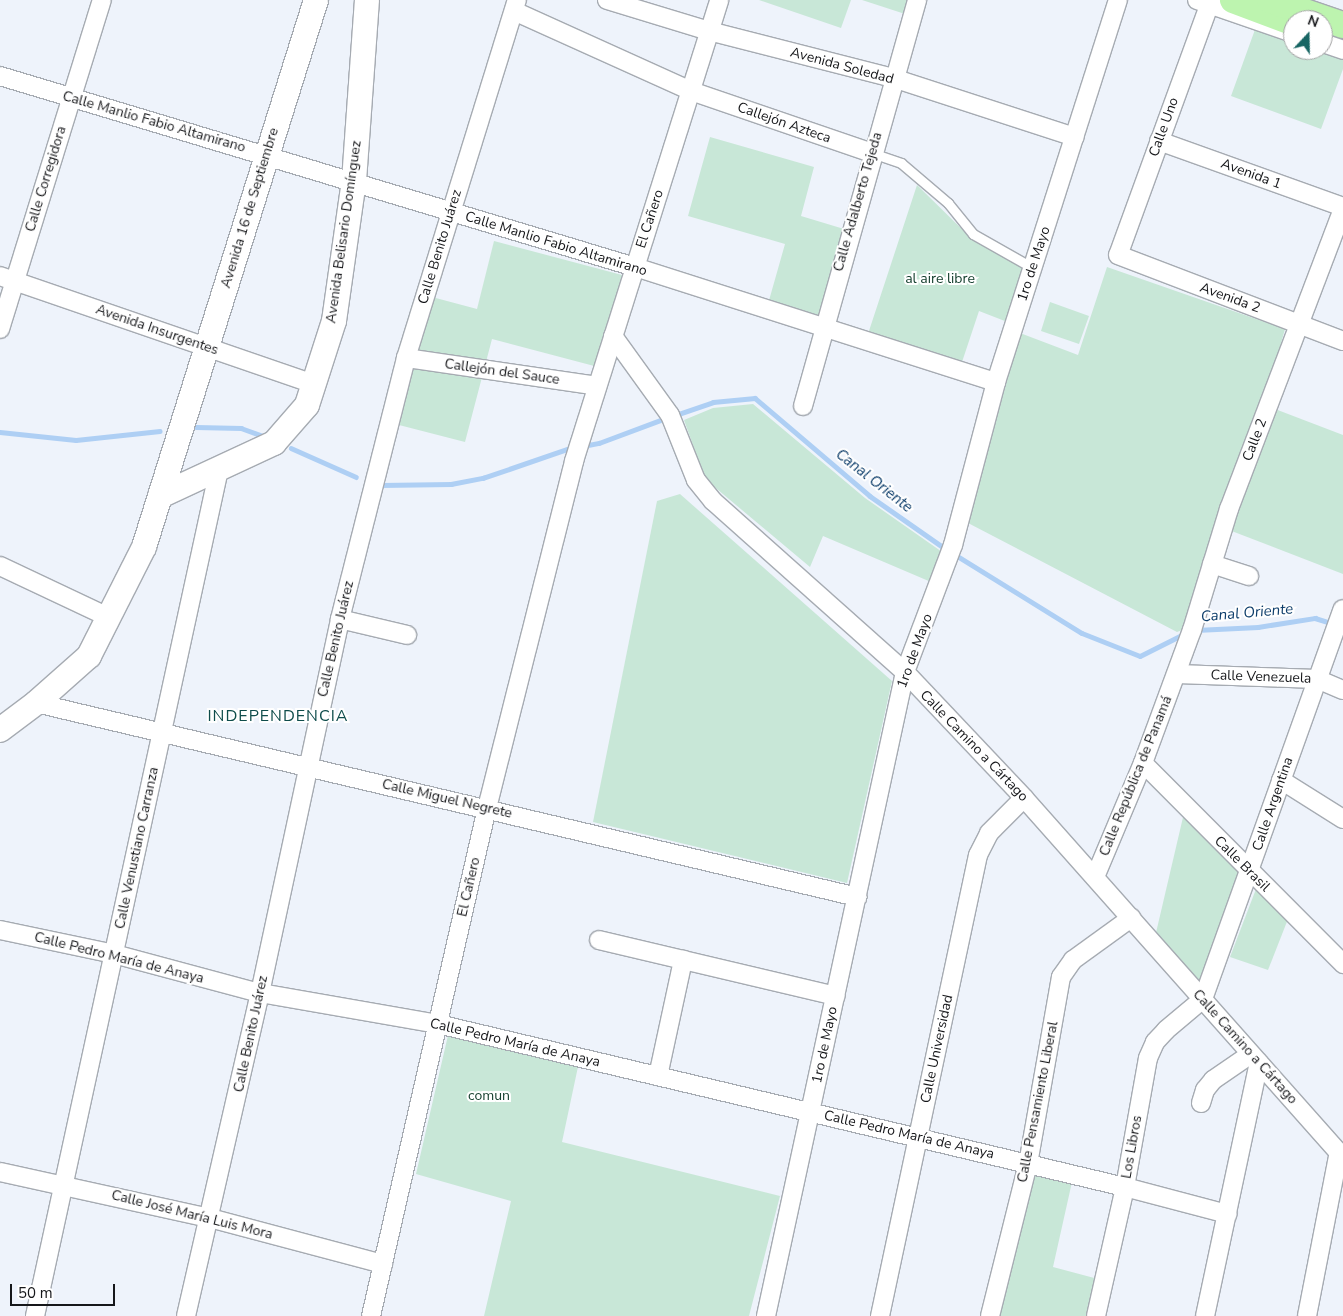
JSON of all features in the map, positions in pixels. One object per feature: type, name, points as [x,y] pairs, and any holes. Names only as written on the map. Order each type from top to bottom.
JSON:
[{"type":"main road","name":"Avenida 16 de Septiembre","points":[[0,731],[36,703],[89,656],[110,618],[144,547],[266,154],[316,0]]},
{"type":"main road","name":"Avenida Belisario Domínguez","points":[[160,496],[274,443],[307,405],[334,321],[354,181],[366,0]]},
{"type":"main road","points":[[1270,0],[1343,25]]},
{"type":"main road","points":[[1213,1],[1283,19]]},
{"type":"street","name":"Calle Corregidora","points":[[0,329],[8,278],[102,0]]},
{"type":"street","name":"Avenida Soledad","points":[[607,0],[709,31],[893,78],[1075,137]]},
{"type":"street","name":"El Cañero","points":[[372,1316],[487,808],[574,461],[719,0]]},
{"type":"street","name":"Calle Adalberto Tejeda","points":[[803,406],[822,329],[917,0]]},
{"type":"street","name":"1ro de Mayo","points":[[766,1316],[905,672],[954,545],[996,382],[1118,0]]},
{"type":"street","points":[[1213,1],[1283,29]]},
{"type":"street","name":"Calle Uno","points":[[1118,255],[1159,141],[1213,1]]},
{"type":"street","name":"Callejón Azteca","points":[[515,5],[691,91],[872,153]]},
{"type":"street","name":"Calle Benito Juárez","points":[[186,1316],[210,1218],[260,993],[306,766],[340,619],[406,358],[515,5]]},
{"type":"street","name":"Calle Manlio Fabio Altamirano","points":[[0,76],[266,154],[635,267],[822,329],[996,382]]},
{"type":"street","name":"Avenida 1","points":[[1159,141],[1343,208]]},
{"type":"street","name":"Calle 2","points":[[1176,674],[1229,509],[1343,208]]},
{"type":"street","name":"Avenida 2","points":[[1118,255],[1343,341]]},
{"type":"street","name":"Avenida Insurgentes","points":[[8,278],[314,384]]},
{"type":"street","name":"Calle Camino a Cártago","points":[[613,336],[674,423],[696,480],[713,501],[905,672],[1024,798],[1341,1155]]},
{"type":"street","name":"Callejón del Sauce","points":[[406,358],[597,386]]},
{"type":"street","name":"Calle Venustiano Carranza","points":[[35,1316],[219,469]]},
{"type":"street","points":[[1212,564],[1249,576]]},
{"type":"street","points":[[0,566],[110,618]]},
{"type":"street","name":"Calle Argentina","points":[[1203,1000],[1343,609]]},
{"type":"street","points":[[340,619],[407,635]]},
{"type":"street","name":"Calle Venezuela","points":[[1176,674],[1317,679],[1343,690]]},
{"type":"street","name":"Calle República de Panamá","points":[[1095,877],[1144,763],[1176,674]]},
{"type":"street","name":"Calle Miguel Negrete","points":[[36,703],[857,896]]},
{"type":"street","name":"Calle Brasil","points":[[1144,763],[1249,872],[1343,964]]},
{"type":"street","points":[[1281,780],[1343,819]]},
{"type":"street","name":"Calle Universidad","points":[[880,1316],[978,855],[989,833],[1024,798]]},
{"type":"street","name":"Calle Pensamiento Liberal","points":[[990,1316],[1028,1164],[1061,977],[1073,960],[1131,918]]},
{"type":"street","name":"Calle Pedro María de Anaya","points":[[0,930],[114,954],[260,993],[438,1024],[1125,1186],[1227,1214]]},
{"type":"street","points":[[599,940],[835,996]]},
{"type":"street","points":[[658,1076],[683,960]]},
{"type":"street","name":"Los Libros","points":[[1096,1316],[1125,1186],[1148,1058],[1155,1042],[1166,1030],[1203,1000]]},
{"type":"street","points":[[1201,1103],[1205,1090],[1213,1080],[1255,1058]]},
{"type":"street","points":[[1205,1316],[1227,1214],[1255,1058]]},
{"type":"street","points":[[1307,1316],[1341,1155]]},
{"type":"street","name":"Calle José María Luis Mora","points":[[0,1172],[210,1218],[383,1264]]},
{"type":"lane","name":"Callejón Azteca","points":[[872,153],[901,163],[948,203],[973,234],[1033,268]]},
{"type":"green space","points":[[759,0],[851,0],[841,28]]},
{"type":"green space","points":[[862,0],[909,0],[905,14]]},
{"type":"green space","points":[[1257,24],[1283,33],[1283,60],[1333,60],[1333,52],[1343,55],[1343,69],[1321,129],[1231,96]]},
{"type":"green space","points":[[710,137],[814,167],[801,216],[844,229],[819,319],[768,304],[785,244],[688,216]]},
{"type":"green space","name":"al aire libre","points":[[917,185],[972,239],[1028,269],[1010,323],[979,311],[960,368],[867,337]]},
{"type":"green space","points":[[494,241],[622,275],[598,367],[492,339],[465,442],[399,425],[432,297],[477,309]]},
{"type":"green space","points":[[1107,267],[1285,329],[1203,622],[1177,632],[968,523],[1020,333],[1078,355]]},
{"type":"green space","points":[[1050,302],[1089,316],[1079,344],[1041,331]]},
{"type":"green space","points":[[753,404],[865,498],[945,554],[931,582],[823,536],[810,567],[705,479],[684,420],[713,408]]},
{"type":"green space","points":[[1275,409],[1343,435],[1343,574],[1229,530]]},
{"type":"green space","points":[[680,494],[892,681],[847,883],[593,822],[657,501]]},
{"type":"green space","points":[[1184,813],[1244,872],[1201,991],[1155,937]]},
{"type":"green space","points":[[1256,889],[1288,919],[1268,970],[1230,957]]},
{"type":"green space","name":"comun","points":[[449,1031],[579,1062],[562,1142],[780,1196],[749,1316],[484,1316],[511,1201],[416,1174]]},
{"type":"green space","points":[[1033,1172],[1072,1182],[1053,1267],[1098,1279],[1090,1316],[996,1316]]},
{"type":"waterway","name":"Canal Oriente","points":[[676,415],[713,402],[755,398],[870,496],[947,550]]},
{"type":"waterway","name":"Canal Oriente","points":[[583,446],[599,443],[666,418]]},
{"type":"waterway","name":"Canal Oriente","points":[[196,427],[241,428],[266,437]]},
{"type":"waterway","name":"Canal Oriente","points":[[0,432],[76,440],[160,431]]},
{"type":"waterway","name":"Canal Oriente","points":[[381,485],[451,484],[483,478],[573,447]]},
{"type":"waterway","name":"Canal Oriente","points":[[291,448],[356,477]]},
{"type":"waterway","name":"Canal Oriente","points":[[954,554],[1082,633],[1140,656],[1184,634]]},
{"type":"waterway","name":"Canal Oriente","points":[[1196,630],[1258,627],[1315,618],[1335,624]]},
{"type":"district","name":"INDEPENDENCIA","points":[[278,716]]}]
